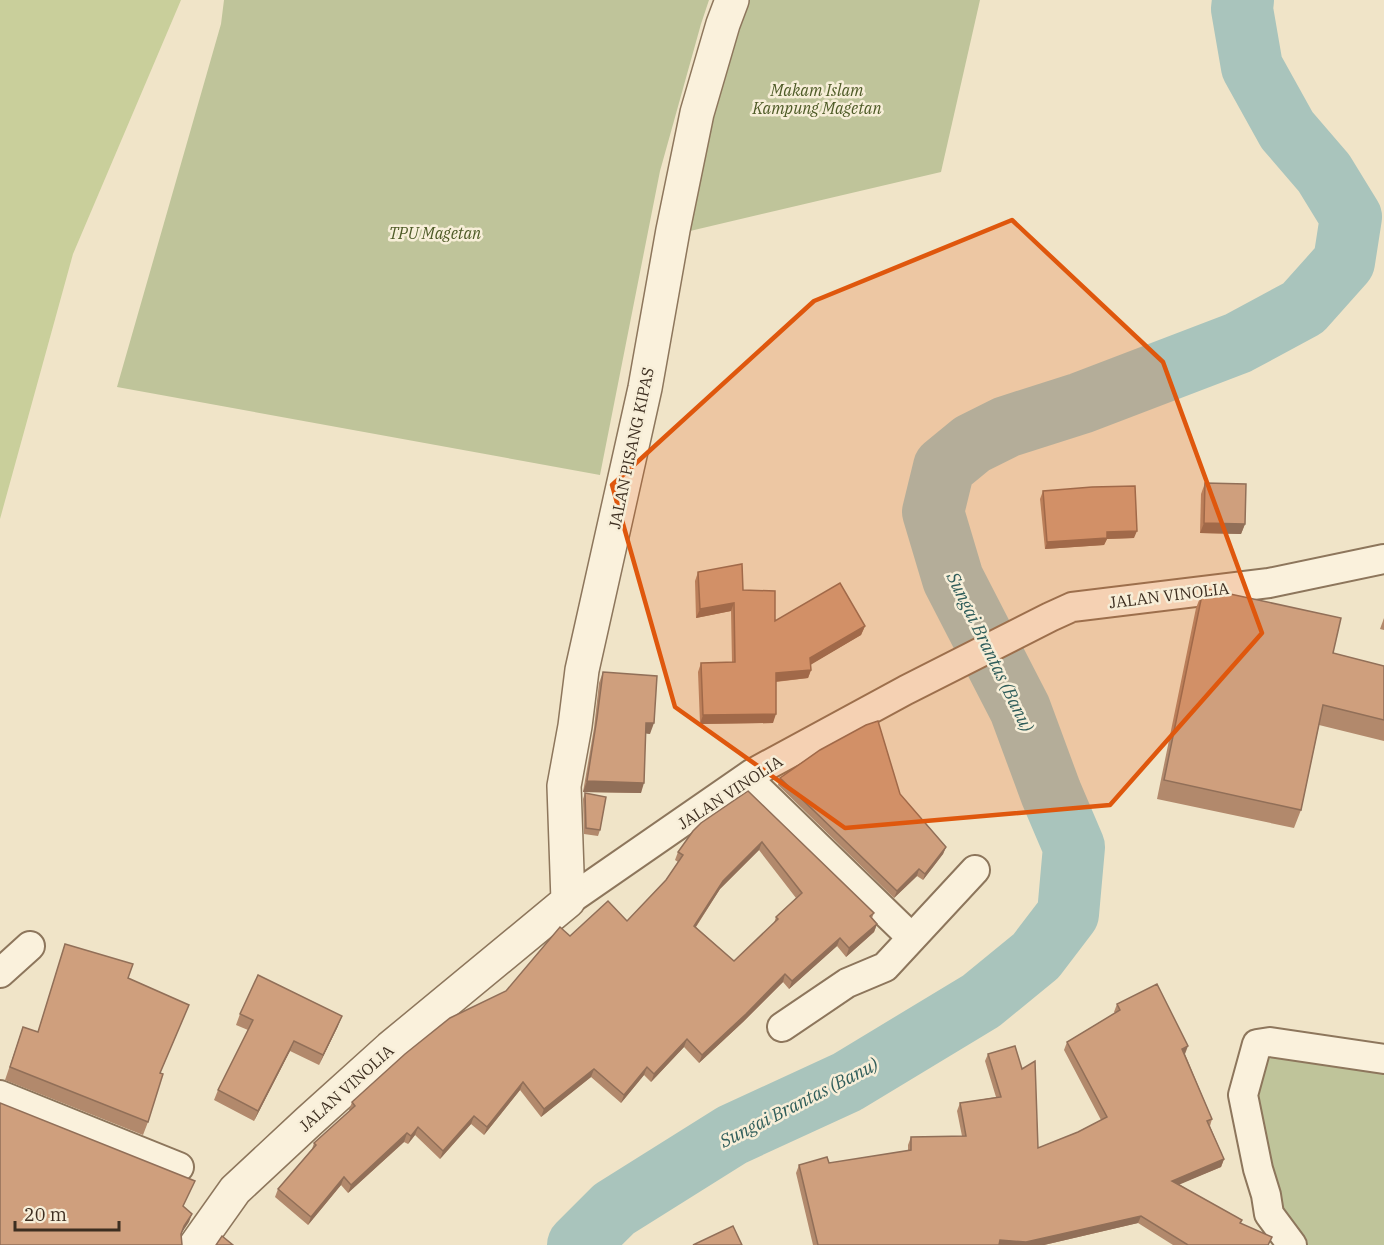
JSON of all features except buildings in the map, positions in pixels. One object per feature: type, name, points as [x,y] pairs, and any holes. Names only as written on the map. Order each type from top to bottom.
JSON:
[{"type":"street","name":"JALAN PISANG KIPAS","points":[[568,901],[564,786],[582,670],[645,388],[697,113],[732,0]]},
{"type":"street","name":"JALAN VINOLIA","points":[[196,1245],[235,1190],[390,1048],[568,901],[753,773],[906,690],[1072,607],[1269,583],[1384,559]]},
{"type":"street","points":[[747,778],[912,937]]},
{"type":"street","points":[[782,1027],[848,983],[885,967],[975,870]]},
{"type":"street","points":[[0,973],[30,946]]},
{"type":"street","points":[[1292,1245],[1269,1214],[1243,1095],[1257,1044],[1270,1042],[1384,1059]]},
{"type":"street","points":[[0,1095],[179,1167]]},
{"type":"highlighted area","points":[[1012,220],[1163,362],[1262,633],[1110,805],[845,828],[675,707],[612,485],[814,301]]},
{"type":"green space","points":[[0,0],[181,0],[73,254],[0,519]]},
{"type":"green space","name":"TPU Magetan","points":[[224,0],[709,0],[660,171],[600,475],[117,387],[221,24]]},
{"type":"green space","name":"Makam Islam Kampung Magetan","points":[[748,0],[980,0],[941,172],[690,231],[708,122],[723,63]]},
{"type":"green space","points":[[1266,1049],[1384,1068],[1384,1245],[1304,1245],[1277,1216],[1250,1097]]},
{"type":"waterway","name":"Sungai Brantas (Banu)","points":[[578,1245],[614,1209],[732,1135],[847,1082],[981,1001],[1036,956],[1068,914],[1074,847],[1020,709],[953,579],[933,512],[944,467],[972,444],[1006,427],[1081,403],[1238,343],[1303,308],[1344,262],[1351,217],[1324,173],[1287,130],[1252,67],[1242,9],[1243,0]]}]
